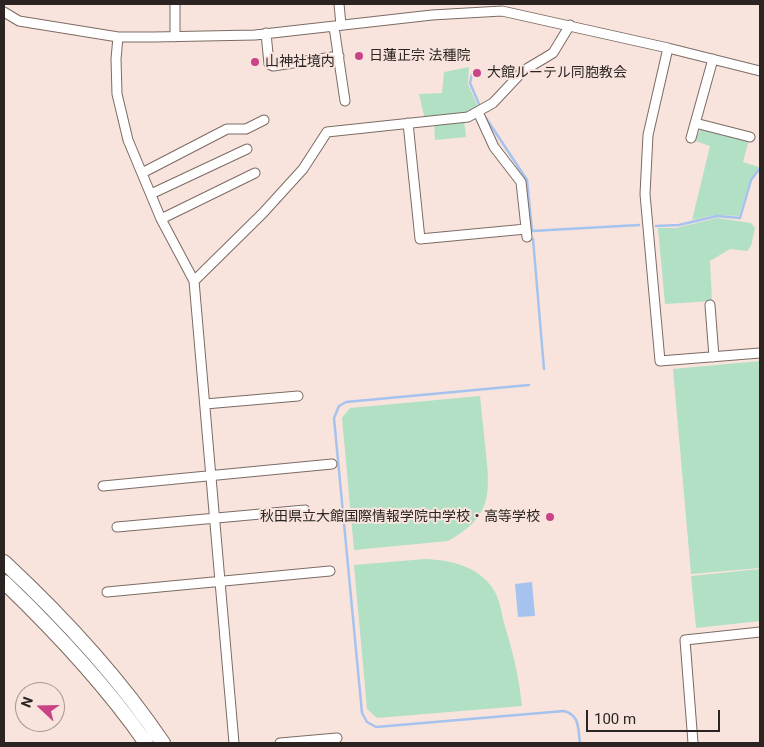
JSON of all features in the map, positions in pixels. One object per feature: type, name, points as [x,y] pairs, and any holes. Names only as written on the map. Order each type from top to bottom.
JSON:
[{"type":"highway","points":[[4,562],[92,650],[122,686],[163,743]]},
{"type":"highway","points":[[4,582],[78,657],[110,694],[146,743]]},
{"type":"street","points":[[175,4],[175,37]]},
{"type":"street","points":[[339,4],[339,56],[345,100]]},
{"type":"street","points":[[5,16],[19,21],[118,37],[175,37],[266,33],[490,7],[760,71]]},
{"type":"street","points":[[194,281],[290,184],[303,169],[327,132],[468,116],[478,112],[493,103],[523,71],[553,53],[570,25]]},
{"type":"street","points":[[266,33],[269,64],[273,66],[339,56]]},
{"type":"street","points":[[118,37],[116,59],[120,114],[161,220],[194,281],[234,743]]},
{"type":"street","points":[[668,48],[648,135],[645,194],[660,362],[760,353]]},
{"type":"street","points":[[691,138],[712,59]]},
{"type":"street","points":[[408,123],[420,239],[526,233],[521,182],[494,147],[478,112]]},
{"type":"street","points":[[142,174],[227,129],[246,129],[264,120]]},
{"type":"street","points":[[695,123],[750,136]]},
{"type":"street","points":[[151,194],[247,149]]},
{"type":"street","points":[[161,220],[255,174]]},
{"type":"street","points":[[710,306],[714,357]]},
{"type":"street","points":[[204,404],[298,396]]},
{"type":"street","points":[[103,486],[332,464]]},
{"type":"street","points":[[117,527],[305,510]]},
{"type":"street","points":[[107,592],[330,571]]},
{"type":"street","points":[[694,743],[685,640],[760,632]]},
{"type":"street","points":[[280,743],[336,738]]},
{"type":"green space","points":[[469,67],[468,84],[479,109],[468,114],[425,120],[419,94],[442,93],[444,72]]},
{"type":"green space","points":[[464,120],[466,137],[435,140],[434,122]]},
{"type":"green space","points":[[701,128],[749,140],[743,162],[759,167],[750,180],[739,216],[716,215],[692,220],[710,146],[695,141]]},
{"type":"green space","points":[[717,218],[751,223],[755,228],[751,246],[747,251],[730,249],[710,261],[712,301],[665,304],[658,228],[676,228]]},
{"type":"green space","points":[[760,361],[760,568],[691,574],[673,369]]},
{"type":"green space","points":[[480,396],[488,483],[484,505],[472,524],[448,541],[354,550],[342,418],[350,408]]},
{"type":"green space","points":[[425,559],[465,566],[482,576],[495,592],[514,658],[522,706],[377,718],[367,709],[354,565]]},
{"type":"green space","points":[[760,569],[760,621],[696,628],[691,576]]},
{"type":"water","points":[[532,582],[535,616],[518,617],[515,584]]},
{"type":"waterway","points":[[472,74],[470,83],[479,104]]},
{"type":"waterway","points":[[486,118],[527,180],[532,230]]},
{"type":"waterway","points":[[656,226],[679,225],[717,216],[740,218],[751,180],[760,168]]},
{"type":"waterway","points":[[532,231],[639,225]]},
{"type":"waterway","points":[[533,239],[544,369]]},
{"type":"waterway","points":[[529,385],[346,402],[339,406],[334,418],[362,713],[367,722],[376,727],[564,711],[576,719],[580,743]]},
{"type":"place","name":"日蓮正宗 法種院","points":[[359,56]]},
{"type":"place","name":"山神社境内","points":[[255,62]]},
{"type":"place","name":"大館ルーテル同胞教会","points":[[477,73]]},
{"type":"place","name":"秋田県立大館国際情報学院中学校・高等学校","points":[[550,517]]}]
